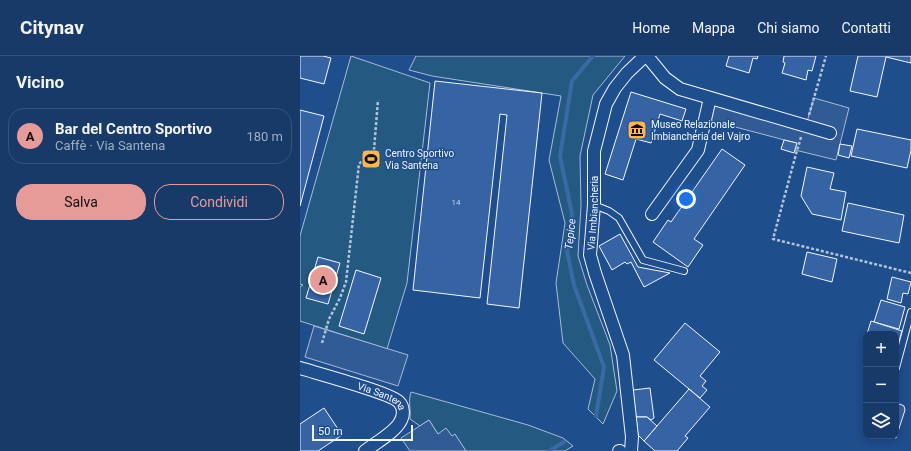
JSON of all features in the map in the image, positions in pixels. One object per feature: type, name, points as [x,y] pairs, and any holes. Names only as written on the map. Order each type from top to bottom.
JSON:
[{"type":"street","name":"Via Imbiancheria","points":[[631,451],[632,438],[623,355],[594,274],[590,255],[594,205],[594,151],[606,104],[615,88],[627,73],[646,56],[665,78],[680,88],[830,132]]},
{"type":"street","points":[[652,214],[698,150],[710,98]]},
{"type":"street","name":"Via Santena","points":[[300,368],[384,393],[398,401],[402,408],[403,415],[401,422],[396,429],[365,451]]},
{"type":"lane","points":[[594,205],[609,211],[619,218],[643,260],[684,271]]},
{"type":"lane","points":[[896,367],[911,312]]},
{"type":"path","points":[[826,56],[796,154],[773,239],[911,273]]},
{"type":"path","points":[[322,343],[329,319],[340,298],[346,282],[359,164],[374,150],[378,100]]},
{"type":"shaded area","name":"Centro Sportivo Via Santena","points":[[351,56],[430,83],[407,283],[387,349],[300,321],[300,287],[303,285],[300,284],[300,236]]},
{"type":"shaded area","points":[[416,56],[625,56],[593,95],[580,156],[581,206],[578,256],[587,285],[610,345],[617,391],[603,424],[588,409],[595,379],[563,343],[556,283],[565,223],[549,160],[561,96],[432,76],[409,70]]},
{"type":"shaded area","points":[[710,98],[806,125],[814,98],[849,108],[836,160],[795,150],[796,143],[705,119]]},
{"type":"shaded area","points":[[314,326],[408,355],[398,386],[305,357]]},
{"type":"shaded area","points":[[411,392],[528,425],[563,438],[573,446],[565,451],[466,451],[455,435],[438,434],[429,420],[420,426],[410,419]]},
{"type":"shaded area","points":[[429,420],[438,434],[446,428],[452,436],[455,434],[466,451],[410,451],[401,438]]},
{"type":"building","points":[[300,56],[323,56],[331,58],[324,84],[300,78]]},
{"type":"building","points":[[729,56],[758,56],[757,59],[753,58],[749,73],[726,66]]},
{"type":"building","points":[[784,56],[816,56],[812,71],[808,70],[806,80],[782,73],[785,63],[783,62]]},
{"type":"building","points":[[858,56],[911,56],[911,63],[886,57],[877,97],[850,91]]},
{"type":"building","points":[[435,81],[542,93],[519,308],[487,304],[507,115],[500,114],[480,298],[413,290]]},
{"type":"building","name":"Museo Relazionale Imbiancheria del Vajro","points":[[631,92],[686,109],[682,121],[660,114],[651,143],[636,139],[623,180],[605,174]]},
{"type":"building","points":[[300,110],[324,116],[300,206]]},
{"type":"building","points":[[857,129],[911,140],[911,150],[907,168],[851,156]]},
{"type":"building","points":[[784,140],[797,143],[794,153],[781,149]]},
{"type":"building","points":[[840,144],[852,146],[849,158],[838,155]]},
{"type":"building","points":[[722,149],[745,165],[694,239],[703,245],[688,267],[653,242],[668,220],[671,222]]},
{"type":"building","points":[[807,167],[834,173],[830,189],[846,192],[841,220],[812,214],[801,196]]},
{"type":"building","points":[[848,203],[904,215],[899,243],[842,231]]},
{"type":"building","points":[[620,234],[638,267],[670,273],[644,287],[631,262],[627,264],[625,262],[612,270],[599,246]]},
{"type":"building","points":[[807,252],[837,259],[832,282],[802,274]]},
{"type":"building","points":[[318,257],[340,263],[328,304],[306,298]]},
{"type":"building","points":[[356,270],[381,278],[364,334],[339,326]]},
{"type":"building","points":[[892,277],[911,282],[908,294],[903,293],[901,303],[887,299]]},
{"type":"building","points":[[881,300],[905,307],[899,329],[874,322]]},
{"type":"building","points":[[871,321],[902,331],[899,341],[899,331],[868,331]]},
{"type":"building","points":[[685,323],[720,352],[700,376],[706,381],[702,386],[707,390],[700,398],[654,360]]},
{"type":"building","points":[[650,388],[654,418],[651,420],[647,417],[636,417],[633,390]]},
{"type":"building","points":[[689,389],[710,407],[685,436],[688,438],[677,451],[655,451],[644,441]]},
{"type":"building","points":[[899,404],[904,406],[905,410],[899,429]]},
{"type":"building","points":[[324,408],[342,435],[318,451],[300,451],[300,424]]},
{"type":"building","points":[[636,417],[647,417],[657,426],[644,441],[638,435]]},
{"type":"waterway","name":"Tepice","points":[[593,56],[572,81],[560,156],[572,214],[567,251],[574,285],[604,367],[596,416]]},
{"type":"waterway","name":"Tepice","points":[[549,451],[564,442]]},
{"type":"place","name":"Museo Relazionale Imbiancheria del Vajro","points":[[637,130]]},
{"type":"place","name":"Centro Sportivo Via Santena","points":[[371,159]]},
{"type":"place","name":"Bar del Centro Sportivo","points":[[323,280]]}]
